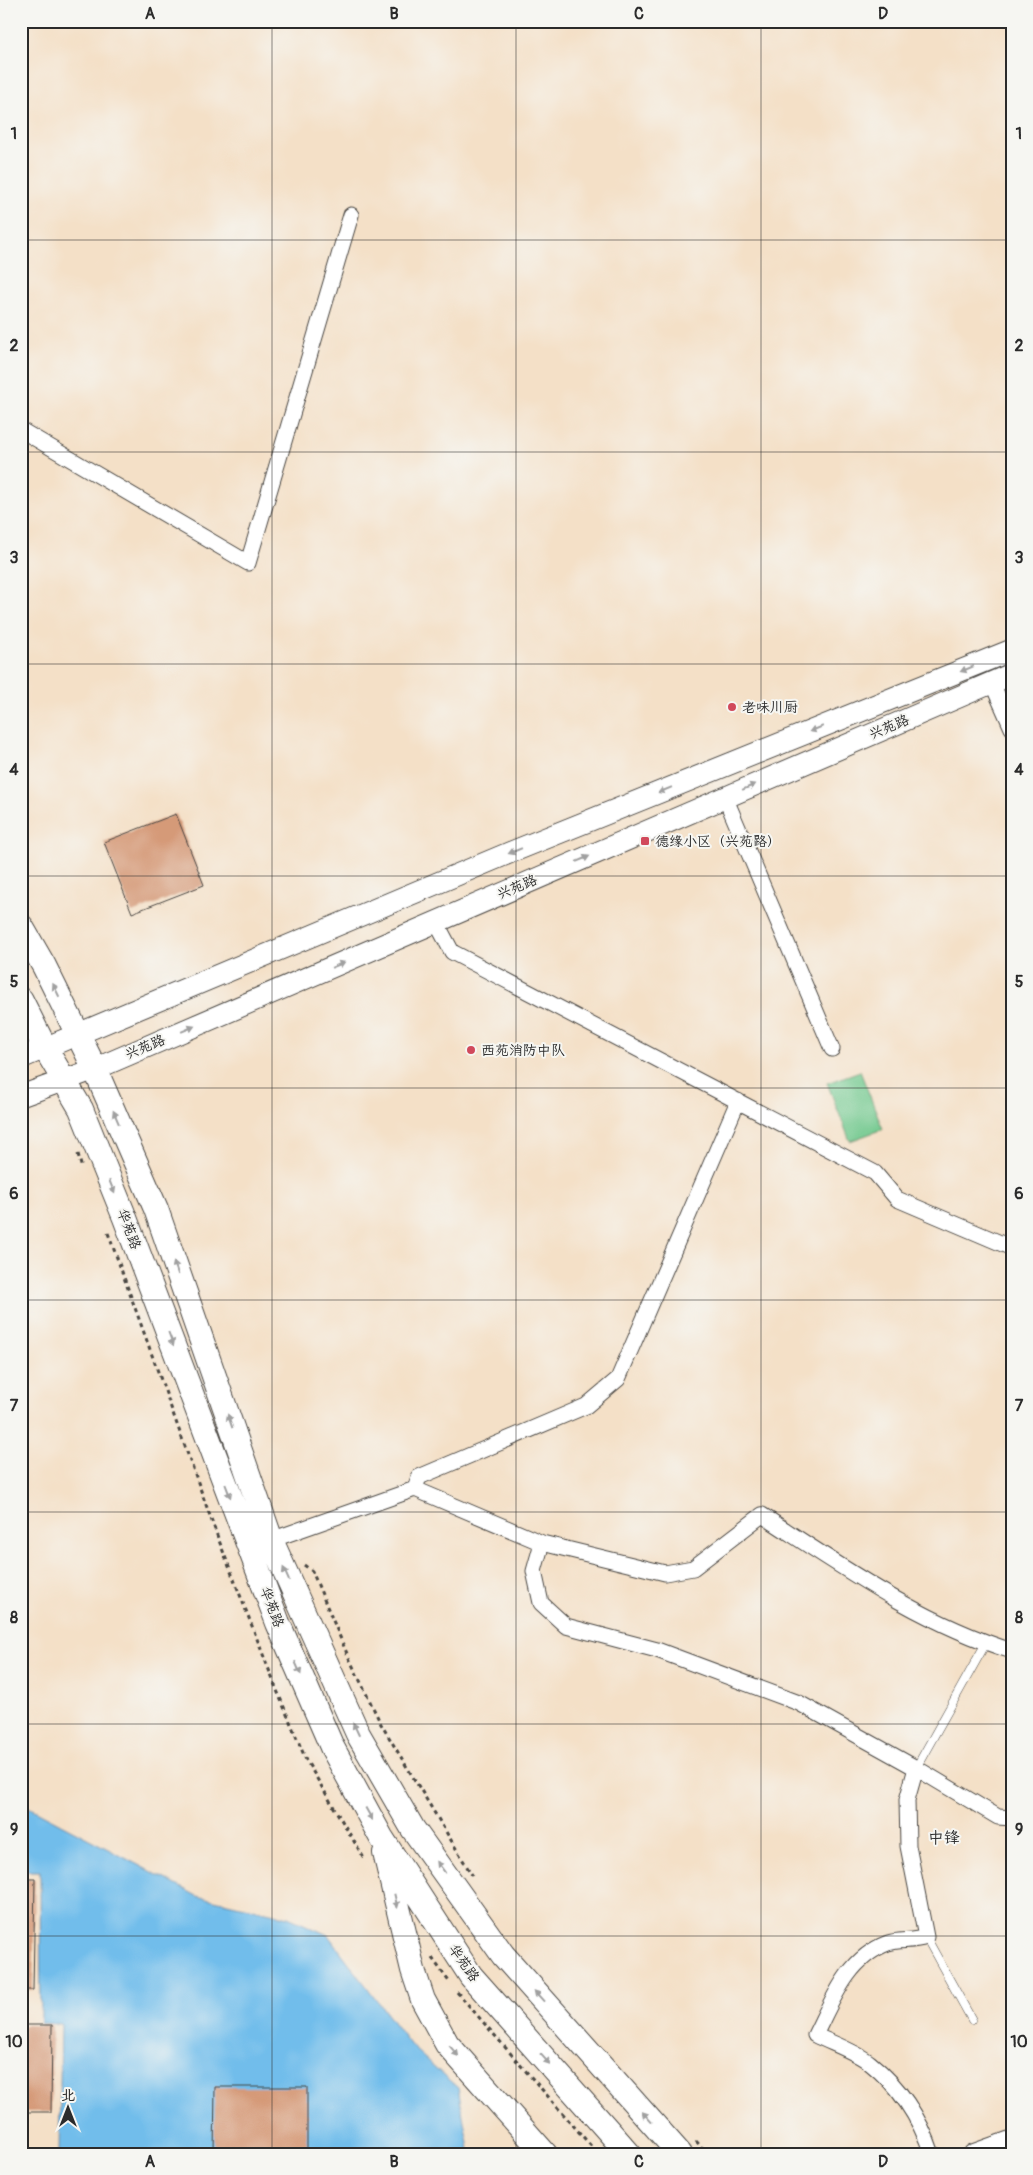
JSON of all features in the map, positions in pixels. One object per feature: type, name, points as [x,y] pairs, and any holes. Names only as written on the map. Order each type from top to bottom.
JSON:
[{"type":"main road","name":"兴苑路","points":[[21,1058],[509,853],[1012,650]]},
{"type":"main road","name":"兴苑路","points":[[21,1096],[95,1069],[1012,674]]},
{"type":"main road","name":"华苑路","points":[[21,926],[44,966],[95,1069],[156,1209],[271,1540],[358,1734],[413,1829],[503,1955],[687,2146]]},
{"type":"main road","name":"华苑路","points":[[21,1000],[62,1080],[81,1109],[125,1218],[278,1623],[332,1747],[381,1836],[471,1976],[629,2154]]},
{"type":"main road","points":[[381,1836],[413,1970],[423,2000],[448,2044],[545,2154]]},
{"type":"street","points":[[21,430],[248,563],[351,215]]},
{"type":"street","points":[[992,682],[1012,728]]},
{"type":"street","points":[[726,797],[832,1049]]},
{"type":"street","points":[[436,922],[452,952],[876,1173],[897,1199],[1012,1248]]},
{"type":"street","points":[[414,1489],[419,1477],[586,1406],[618,1379],[738,1101]]},
{"type":"street","points":[[271,1540],[414,1489],[542,1543],[665,1573],[693,1568],[762,1515],[875,1587],[941,1624],[986,1643],[1012,1651]]},
{"type":"street","points":[[542,1543],[534,1571],[541,1603],[566,1626],[656,1650],[799,1703],[916,1768],[998,1817],[1012,1818]]},
{"type":"street","points":[[916,1768],[907,1800],[908,1846],[926,1937],[914,1942],[890,1943],[865,1956],[846,1975],[815,2035],[870,2063],[908,2101],[924,2129],[932,2154]]},
{"type":"street","points":[[974,2154],[1012,2140]]},
{"type":"lane","points":[[916,1768],[986,1643]]},
{"type":"lane","points":[[926,1937],[972,2020]]},
{"type":"path","points":[[298,1561],[312,1571],[348,1656],[381,1724],[477,1882]]},
{"type":"path","points":[[687,2146],[708,2154]]},
{"type":"green space","points":[[860,1071],[883,1129],[850,1141],[827,1083]]},
{"type":"water","points":[[21,1803],[197,1896],[288,1917],[328,1935],[412,2047],[458,2088],[470,2154],[59,2154],[61,2024],[41,2023],[40,1871],[21,1871]]},
{"type":"building","points":[[176,814],[204,885],[132,913],[104,842]]},
{"type":"building","points":[[21,1879],[35,1879],[33,1990],[21,1990]]},
{"type":"building","points":[[21,2025],[52,2025],[51,2112],[21,2112]]},
{"type":"building","points":[[215,2087],[307,2087],[307,2152],[214,2151]]},
{"type":"place","name":"老味川厨","points":[[732,707]]},
{"type":"place","name":"德缘小区（兴苑路）","points":[[645,841]]},
{"type":"place","name":"西苑消防中队","points":[[471,1050]]},
{"type":"district","name":"中锋","points":[[944,1838]]}]
